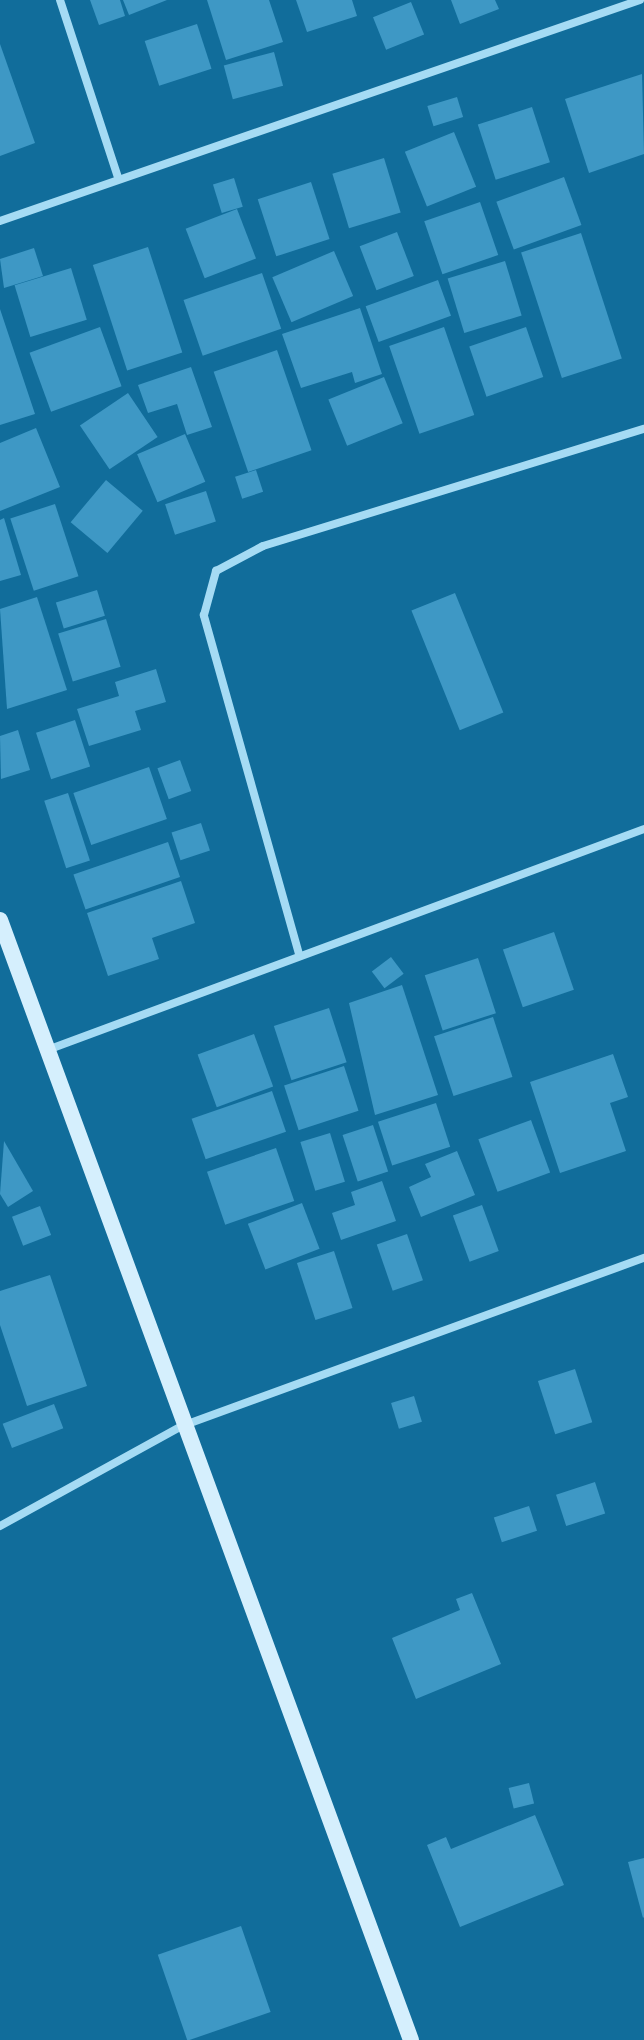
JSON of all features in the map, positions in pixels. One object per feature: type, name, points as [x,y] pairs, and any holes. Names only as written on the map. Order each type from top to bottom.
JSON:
[{"type":"street","points":[[60,0],[118,177]]},
{"type":"street","points":[[0,221],[118,177],[640,0]]},
{"type":"street","points":[[299,954],[204,615],[216,571],[263,546],[644,429]]},
{"type":"street","points":[[50,1049],[299,954],[644,829]]},
{"type":"street","points":[[0,920],[50,1049],[182,1426],[411,2040]]},
{"type":"street","points":[[0,1526],[182,1426],[644,1258]]},
{"type":"building","points":[[90,0],[120,0],[125,16],[99,25]]},
{"type":"building","points":[[123,0],[167,0],[129,15]]},
{"type":"building","points":[[207,0],[269,0],[283,42],[226,60]]},
{"type":"building","points":[[296,0],[352,0],[357,16],[307,32]]},
{"type":"building","points":[[451,0],[495,0],[499,9],[460,24]]},
{"type":"building","points":[[411,2],[424,34],[386,50],[373,17]]},
{"type":"building","points":[[197,24],[212,69],[159,86],[145,41]]},
{"type":"building","points":[[0,44],[35,143],[0,156]]},
{"type":"building","points":[[274,52],[283,86],[233,99],[224,65]]},
{"type":"building","points":[[642,74],[644,154],[589,173],[565,99]]},
{"type":"building","points":[[457,97],[463,117],[433,126],[427,106]]},
{"type":"building","points":[[532,107],[550,162],[496,180],[478,125]]},
{"type":"building","points":[[454,132],[476,187],[427,207],[405,152]]},
{"type":"building","points":[[384,158],[401,213],[349,228],[332,174]]},
{"type":"building","points":[[564,177],[581,225],[514,250],[496,202]]},
{"type":"building","points":[[234,178],[243,207],[222,213],[213,184]]},
{"type":"building","points":[[311,182],[330,239],[276,256],[258,199]]},
{"type":"building","points":[[480,202],[498,255],[442,274],[424,221]]},
{"type":"building","points":[[237,209],[256,258],[205,278],[186,229]]},
{"type":"building","points":[[397,232],[414,276],[377,290],[360,246]]},
{"type":"building","points":[[581,233],[622,359],[562,378],[521,252]]},
{"type":"building","points":[[148,247],[182,353],[127,370],[93,265]]},
{"type":"building","points":[[34,248],[43,276],[4,288],[0,259]]},
{"type":"building","points":[[334,251],[353,296],[291,322],[272,277]]},
{"type":"building","points":[[505,261],[522,316],[464,333],[448,279]]},
{"type":"building","points":[[71,268],[87,320],[30,337],[15,285]]},
{"type":"building","points":[[262,273],[281,329],[203,356],[184,300]]},
{"type":"building","points":[[438,280],[451,316],[379,342],[366,306]]},
{"type":"building","points":[[360,308],[382,374],[355,383],[352,372],[301,388],[282,334]]},
{"type":"building","points":[[0,309],[35,414],[0,425]]},
{"type":"building","points":[[100,327],[122,386],[51,412],[30,353]]},
{"type":"building","points":[[444,327],[474,415],[419,434],[389,346]]},
{"type":"building","points":[[526,327],[543,377],[487,397],[469,347]]},
{"type":"building","points":[[277,350],[312,450],[248,472],[214,372]]},
{"type":"building","points":[[191,367],[212,427],[187,435],[177,404],[148,413],[138,385]]},
{"type":"building","points":[[384,377],[403,423],[347,446],[328,399]]},
{"type":"building","points":[[128,393],[158,437],[110,469],[80,425]]},
{"type":"building","points":[[36,428],[60,487],[0,511],[0,443]]},
{"type":"building","points":[[185,434],[205,482],[157,502],[137,454]]},
{"type":"building","points":[[256,470],[263,492],[242,499],[235,477]]},
{"type":"building","points":[[106,480],[143,511],[107,553],[71,522]]},
{"type":"building","points":[[206,491],[216,521],[175,535],[165,504]]},
{"type":"building","points":[[55,504],[78,576],[34,591],[10,519]]},
{"type":"building","points":[[4,518],[21,575],[0,581],[0,520]]},
{"type":"building","points":[[97,590],[105,616],[64,628],[56,603]]},
{"type":"building","points":[[455,593],[503,713],[460,730],[411,611]]},
{"type":"building","points":[[37,597],[67,690],[7,709],[0,609]]},
{"type":"building","points":[[106,619],[121,667],[73,681],[58,634]]},
{"type":"building","points":[[156,669],[166,702],[135,711],[141,730],[89,746],[77,709],[119,696],[115,682]]},
{"type":"building","points":[[75,720],[90,767],[51,779],[36,733]]},
{"type":"building","points":[[18,730],[30,770],[1,779],[0,736]]},
{"type":"building","points":[[180,760],[191,791],[169,799],[157,768]]},
{"type":"building","points":[[149,767],[167,819],[91,845],[73,793]]},
{"type":"building","points":[[68,793],[90,861],[66,868],[44,801]]},
{"type":"building","points":[[201,823],[210,851],[180,860],[172,833]]},
{"type":"building","points":[[168,842],[180,877],[85,910],[73,875]]},
{"type":"building","points":[[181,881],[195,923],[152,938],[159,959],[108,976],[87,913]]},
{"type":"building","points":[[554,932],[574,990],[523,1007],[503,950]]},
{"type":"building","points":[[391,957],[404,974],[384,988],[372,971]]},
{"type":"building","points":[[478,958],[496,1013],[443,1030],[425,975]]},
{"type":"building","points":[[402,985],[438,1095],[375,1115],[349,1003]]},
{"type":"building","points":[[329,1008],[347,1062],[291,1080],[274,1026]]},
{"type":"building","points":[[493,1017],[512,1077],[454,1096],[434,1036]]},
{"type":"building","points":[[254,1034],[273,1087],[217,1107],[198,1055]]},
{"type":"building","points":[[613,1054],[628,1097],[610,1103],[626,1151],[560,1173],[530,1082]]},
{"type":"building","points":[[344,1066],[359,1111],[299,1130],[284,1085]]},
{"type":"building","points":[[272,1091],[286,1132],[206,1159],[192,1119]]},
{"type":"building","points":[[436,1103],[450,1147],[392,1166],[378,1122]]},
{"type":"building","points":[[531,1120],[550,1173],[498,1192],[478,1139]]},
{"type":"building","points":[[373,1125],[388,1172],[358,1181],[343,1135]]},
{"type":"building","points":[[330,1133],[345,1182],[315,1191],[300,1142]]},
{"type":"building","points":[[4,1141],[33,1191],[8,1207],[0,1194]]},
{"type":"building","points":[[276,1148],[294,1201],[225,1225],[207,1172]]},
{"type":"building","points":[[457,1151],[475,1195],[421,1217],[409,1187],[431,1177],[425,1164]]},
{"type":"building","points":[[382,1181],[396,1221],[341,1240],[332,1213],[355,1205],[351,1192]]},
{"type":"building","points":[[302,1203],[320,1249],[265,1270],[248,1224]]},
{"type":"building","points":[[482,1205],[499,1251],[470,1262],[453,1216]]},
{"type":"building","points":[[40,1206],[51,1235],[23,1246],[12,1217]]},
{"type":"building","points":[[407,1234],[423,1280],[393,1291],[377,1244]]},
{"type":"building","points":[[334,1251],[353,1308],[315,1320],[297,1263]]},
{"type":"building","points":[[50,1275],[87,1386],[27,1406],[0,1325],[0,1291]]},
{"type":"building","points":[[575,1369],[592,1422],[555,1434],[538,1381]]},
{"type":"building","points":[[414,1396],[422,1422],[399,1429],[391,1403]]},
{"type":"building","points":[[54,1404],[63,1428],[12,1448],[3,1424]]},
{"type":"building","points":[[595,1482],[605,1513],[566,1526],[556,1495]]},
{"type":"building","points":[[529,1506],[537,1531],[502,1542],[494,1517]]},
{"type":"building","points":[[472,1593],[501,1664],[416,1699],[392,1638],[460,1610],[456,1599]]},
{"type":"building","points":[[529,1783],[534,1803],[514,1808],[509,1788]]},
{"type":"building","points":[[535,1815],[564,1885],[460,1927],[427,1845],[446,1837],[451,1849]]},
{"type":"building","points":[[644,1858],[644,1917],[643,1918],[628,1862]]},
{"type":"building","points":[[241,1926],[271,2012],[187,2040],[158,1955]]}]
